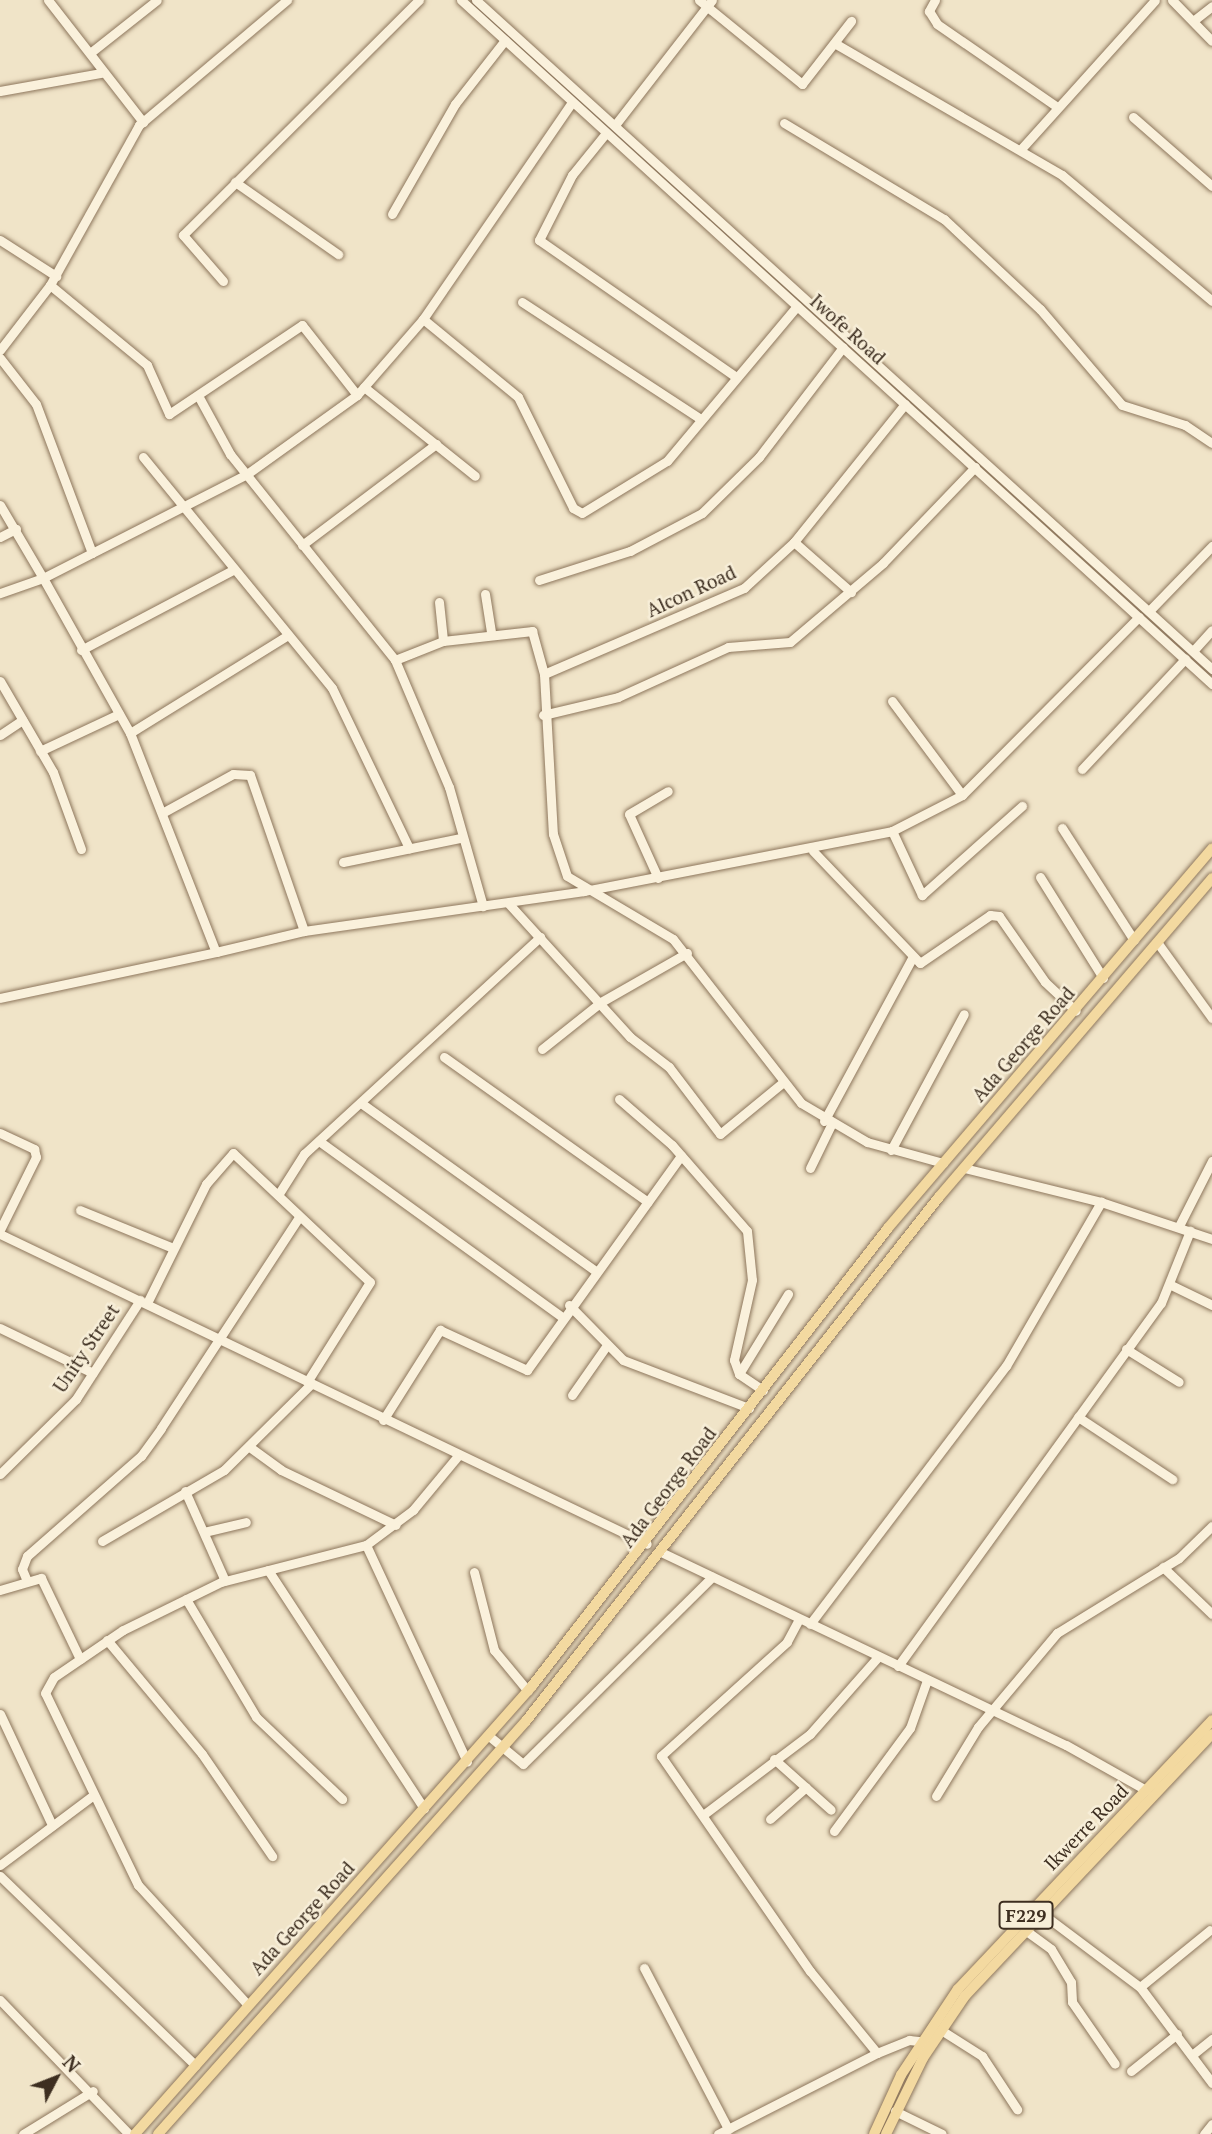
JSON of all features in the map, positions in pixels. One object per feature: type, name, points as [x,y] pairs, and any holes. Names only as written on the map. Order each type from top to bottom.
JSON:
[{"type":"main road","name":"Ada George Road","points":[[135,2134],[528,1691],[647,1544],[763,1390],[943,1163],[1076,1011],[1212,848]]},
{"type":"main road","name":"Ada George Road","points":[[158,2134],[502,1748],[663,1553],[964,1168],[1212,878]]},
{"type":"main road","name":"Ikwerre Road","points":[[874,2134],[958,1989],[1212,1720]]},
{"type":"main road","name":"Ikwerre Road","points":[[886,2134],[927,2042],[941,2030],[1040,1912],[1212,1734]]},
{"type":"street","points":[[48,0],[90,53],[102,73],[143,122]]},
{"type":"street","points":[[90,53],[157,0]]},
{"type":"street","points":[[0,350],[53,280],[112,165],[143,122],[287,0]]},
{"type":"street","points":[[223,281],[183,234],[419,0]]},
{"type":"street","name":"Iwofe Road","points":[[461,0],[1212,684]]},
{"type":"street","name":"Iwofe Road","points":[[475,0],[1212,668]]},
{"type":"street","points":[[935,0],[929,11],[937,24],[1056,106]]},
{"type":"street","points":[[1021,149],[1056,106],[1155,0]]},
{"type":"street","points":[[1172,0],[1212,41]]},
{"type":"street","points":[[615,125],[706,2],[802,84],[836,44],[851,21]]},
{"type":"street","points":[[1193,21],[1212,6]]},
{"type":"street","points":[[392,214],[455,104],[505,40]]},
{"type":"street","points":[[836,44],[1021,149],[1105,205],[1212,301]]},
{"type":"street","points":[[0,91],[102,73]]},
{"type":"street","points":[[0,593],[43,578],[247,474],[361,391],[423,319],[572,102]]},
{"type":"street","points":[[1133,117],[1212,186]]},
{"type":"street","points":[[784,124],[944,219],[1040,309],[1122,405],[1185,425],[1212,443]]},
{"type":"street","points":[[606,133],[572,175],[539,240],[736,377]]},
{"type":"street","points":[[235,182],[338,254]]},
{"type":"street","points":[[0,240],[53,280],[141,359],[169,414],[200,399],[302,325],[361,391],[436,444],[475,477]]},
{"type":"street","points":[[522,302],[701,419]]},
{"type":"street","points":[[423,319],[524,405],[576,512],[600,505],[659,467],[797,306]]},
{"type":"street","points":[[539,580],[630,551],[702,513],[759,457],[843,347]]},
{"type":"street","points":[[0,358],[36,404],[92,553]]},
{"type":"street","points":[[200,399],[247,474],[395,660],[449,787],[460,838],[482,906]]},
{"type":"street","name":"Alcon Road","points":[[544,674],[733,595],[794,542],[905,404]]},
{"type":"street","points":[[302,545],[436,444]]},
{"type":"street","points":[[143,457],[179,509],[288,635],[347,712],[409,848]]},
{"type":"street","points":[[543,715],[618,697],[728,647],[790,642],[851,592],[975,467]]},
{"type":"street","points":[[0,505],[130,733],[216,952]]},
{"type":"street","points":[[0,537],[16,529]]},
{"type":"street","points":[[794,542],[851,592]]},
{"type":"street","points":[[1149,611],[1212,547]]},
{"type":"street","points":[[81,650],[231,571]]},
{"type":"street","points":[[485,594],[491,632]]},
{"type":"street","points":[[439,602],[443,641]]},
{"type":"street","points":[[0,998],[216,952],[304,930],[509,904],[813,851],[892,831],[962,794],[1139,617]]},
{"type":"street","points":[[395,660],[443,641],[491,632],[529,629],[544,674],[543,715],[556,847],[567,876],[584,891],[649,923],[687,953],[782,1083],[827,1123],[891,1150],[943,1163]]},
{"type":"street","points":[[1193,651],[1212,630]]},
{"type":"street","points":[[130,733],[288,635]]},
{"type":"street","points":[[1082,769],[1185,659]]},
{"type":"street","points":[[0,681],[40,751],[81,849]]},
{"type":"street","points":[[892,701],[962,794]]},
{"type":"street","points":[[40,751],[119,714]]},
{"type":"street","points":[[0,735],[22,720]]},
{"type":"street","points":[[162,813],[247,773],[304,930]]},
{"type":"street","points":[[658,878],[629,814],[668,791]]},
{"type":"street","points":[[892,831],[922,895],[1022,806]]},
{"type":"street","points":[[1062,828],[1134,940]]},
{"type":"street","points":[[343,862],[460,838]]},
{"type":"street","points":[[813,851],[912,958],[927,963],[995,914],[1045,982],[1076,1011]]},
{"type":"street","points":[[1040,877],[1103,978]]},
{"type":"street","points":[[509,904],[650,1057],[669,1067],[723,1135],[782,1083]]},
{"type":"street","points":[[102,1541],[251,1448],[309,1383],[370,1282],[278,1195],[318,1141],[361,1103],[423,1038],[540,937]]},
{"type":"street","points":[[1157,942],[1211,1013]]},
{"type":"street","points":[[542,1049],[601,1002],[687,953]]},
{"type":"street","points":[[810,1168],[827,1123],[912,958]]},
{"type":"street","points":[[891,1150],[964,1014]]},
{"type":"street","points":[[444,1057],[648,1202]]},
{"type":"street","points":[[619,1099],[681,1156],[747,1231],[752,1280],[734,1360],[739,1374],[763,1390]]},
{"type":"street","points":[[361,1103],[594,1270]]},
{"type":"street","points":[[0,1133],[34,1149],[36,1157],[0,1232],[457,1457],[647,1544]]},
{"type":"street","points":[[318,1141],[561,1316]]},
{"type":"street","name":"Unity Street","points":[[0,1474],[76,1399],[143,1302],[228,1154],[278,1195]]},
{"type":"street","points":[[383,1420],[437,1331],[527,1370],[594,1270],[681,1156]]},
{"type":"street","points":[[1179,1226],[1212,1161]]},
{"type":"street","points":[[964,1168],[1101,1202],[1212,1239]]},
{"type":"street","points":[[810,1624],[1006,1366],[1101,1202]]},
{"type":"street","points":[[80,1210],[173,1248]]},
{"type":"street","points":[[27,1581],[22,1569],[27,1556],[141,1456],[223,1341],[299,1217]]},
{"type":"street","points":[[898,1666],[1171,1285],[1190,1231]]},
{"type":"street","points":[[1171,1285],[1212,1305]]},
{"type":"street","points":[[739,1374],[788,1294]]},
{"type":"street","points":[[569,1305],[607,1345],[634,1366],[750,1408]]},
{"type":"street","points":[[0,1328],[93,1373]]},
{"type":"street","points":[[572,1395],[607,1345]]},
{"type":"street","points":[[1126,1349],[1179,1382]]},
{"type":"street","points":[[1078,1418],[1172,1479]]},
{"type":"street","points":[[251,1448],[281,1470],[396,1525]]},
{"type":"street","points":[[248,2005],[138,1885],[91,1797],[45,1693],[54,1677],[107,1640],[225,1581],[366,1545],[396,1525],[457,1457]]},
{"type":"street","points":[[185,1491],[225,1581]]},
{"type":"street","points":[[204,1532],[246,1522]]},
{"type":"street","points":[[936,1796],[992,1710],[1057,1633],[1163,1567],[1212,1526]]},
{"type":"street","points":[[366,1545],[467,1762]]},
{"type":"street","points":[[663,1553],[992,1710],[1146,1790]]},
{"type":"street","points":[[1163,1567],[1212,1614]]},
{"type":"street","points":[[268,1570],[424,1808]]},
{"type":"street","points":[[474,1572],[494,1650],[528,1691]]},
{"type":"street","points":[[489,1736],[523,1764],[712,1577]]},
{"type":"street","points":[[0,1590],[27,1581],[45,1583],[80,1659]]},
{"type":"street","points":[[186,1599],[256,1717],[342,1799]]},
{"type":"street","points":[[799,1619],[787,1642],[661,1753],[810,1971],[877,2053]]},
{"type":"street","points":[[107,1640],[202,1754],[272,1856]]},
{"type":"street","points":[[703,1815],[810,1734],[878,1657]]},
{"type":"street","points":[[834,1831],[910,1728],[927,1680]]},
{"type":"street","points":[[0,1714],[52,1825]]},
{"type":"street","points":[[774,1759],[831,1810]]},
{"type":"street","points":[[770,1819],[806,1787]]},
{"type":"street","points":[[0,1865],[91,1797]]},
{"type":"street","points":[[0,1876],[195,2064]]},
{"type":"street","points":[[1040,1912],[1140,1987],[1212,2083]]},
{"type":"street","points":[[1025,1930],[1051,1949],[1071,1982],[1072,2002],[1115,2064]]},
{"type":"street","points":[[1140,1987],[1210,1930]]},
{"type":"street","points":[[644,1968],[728,2129]]},
{"type":"street","points":[[0,2000],[93,2091],[129,2134]]},
{"type":"street","points":[[941,2030],[982,2056],[1017,2109]]},
{"type":"street","points":[[1131,2071],[1177,2034]]},
{"type":"street","points":[[1192,2055],[1212,2039]]},
{"type":"street","points":[[719,2134],[877,2053],[927,2042]]},
{"type":"street","points":[[23,2134],[93,2091]]},
{"type":"street","points":[[895,2111],[942,2134]]},
{"type":"street","points":[[1204,2134],[1212,2124]]}]
